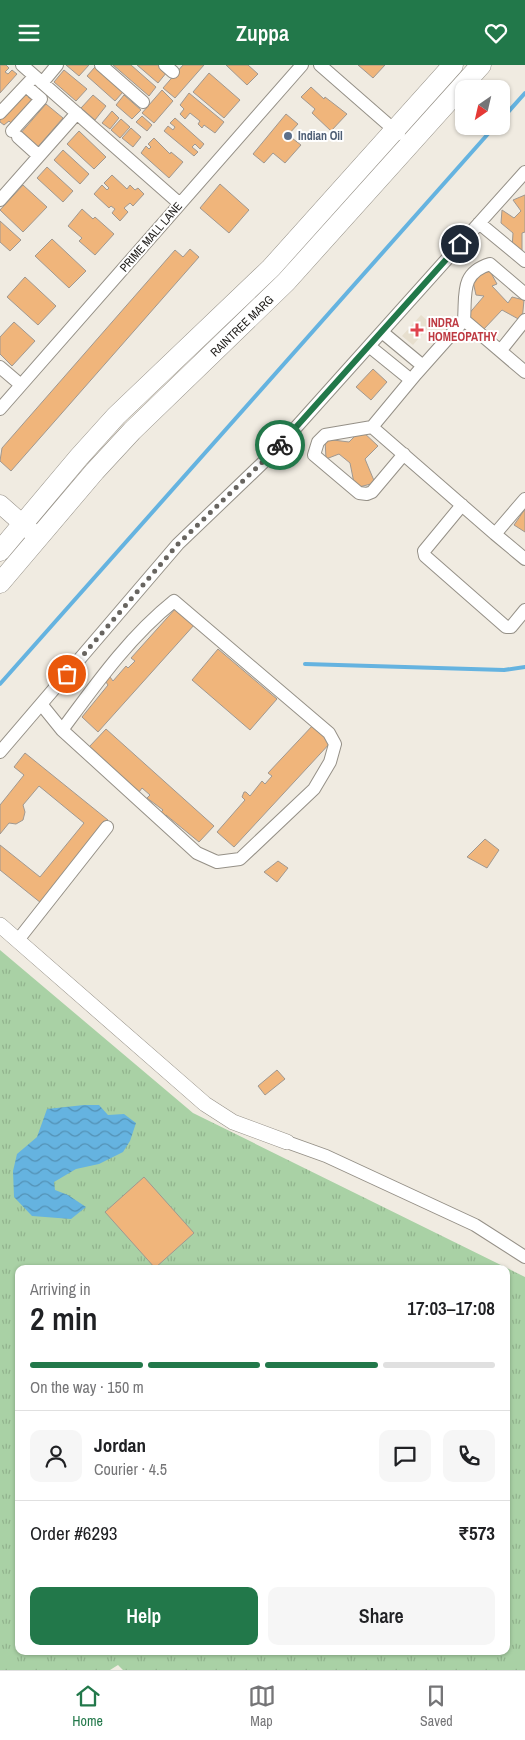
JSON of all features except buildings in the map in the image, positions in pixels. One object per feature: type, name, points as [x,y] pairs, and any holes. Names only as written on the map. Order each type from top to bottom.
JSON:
[{"type":"main road","name":"RAINTREE MARG","points":[[3,541],[23,524],[79,457],[116,417],[271,268],[453,65]]},
{"type":"main road","name":"RAINTREE MARG","points":[[0,583],[95,471],[132,431],[286,283],[481,65]]},
{"type":"main road","points":[[0,504],[39,538]]},
{"type":"main road","points":[[3,541],[26,554]]},
{"type":"street","points":[[15,134],[40,99],[34,82],[22,65]]},
{"type":"street","points":[[0,113],[34,82],[57,65]]},
{"type":"street","points":[[101,65],[143,102]]},
{"type":"street","name":"PRIME MALL LANE","points":[[0,409],[302,65]]},
{"type":"street","points":[[320,65],[410,144]]},
{"type":"street","points":[[34,82],[52,92],[180,204]]},
{"type":"street","points":[[15,134],[52,92]]},
{"type":"street","points":[[0,200],[77,113]]},
{"type":"street","points":[[15,134],[39,156]]},
{"type":"street","points":[[0,752],[178,544],[273,453],[525,172]]},
{"type":"street","points":[[479,223],[525,261]]},
{"type":"street","points":[[404,454],[372,492],[367,494],[359,493],[314,455],[318,442],[325,435],[372,427],[410,380],[464,320],[468,280],[472,272],[490,264],[525,294]]},
{"type":"street","points":[[464,320],[502,350],[525,372]]},
{"type":"street","points":[[502,350],[525,320]]},
{"type":"street","points":[[382,332],[423,366]]},
{"type":"street","points":[[369,346],[410,380]]},
{"type":"street","points":[[0,367],[21,385]]},
{"type":"street","points":[[372,427],[525,559]]},
{"type":"street","points":[[495,534],[525,499]]},
{"type":"street","points":[[462,505],[424,551],[425,556],[506,627],[511,627],[525,610]]},
{"type":"street","points":[[41,704],[62,730],[197,853],[217,862],[240,859],[314,789],[330,762],[335,744],[329,733],[174,601],[151,619],[113,663],[62,730]]},
{"type":"street","points":[[18,940],[107,827]]},
{"type":"street","points":[[0,925],[205,1104],[233,1122],[326,1156],[475,1225],[525,1257]]},
{"type":"shaded area","name":"INDRA HOMEOPATHY","points":[[421,315],[431,324],[413,345],[402,336]]},
{"type":"green space","points":[[0,950],[193,1113],[501,1265],[15,1265],[15,1655],[510,1655],[510,1270],[525,1277],[525,1670],[123,1670],[118,1665],[110,1670],[0,1670]]},
{"type":"water","points":[[99,1105],[108,1115],[124,1114],[136,1123],[130,1141],[123,1152],[99,1164],[76,1169],[54,1182],[55,1190],[68,1195],[86,1207],[71,1219],[32,1216],[14,1197],[13,1171],[17,1154],[37,1137],[47,1109]]},
{"type":"waterway","points":[[510,110],[525,93]]},
{"type":"waterway","points":[[0,684],[487,135]]},
{"type":"waterway","points":[[305,664],[504,670],[525,667]]},
{"type":"way so far","points":[[67,674],[178,544],[280,445]]},
{"type":"place","name":"Indian Oil","points":[[288,136]]},
{"type":"place","name":"INDRA HOMEOPATHY","points":[[417,330]]},
{"type":"route","points":[[280,445],[460,244]]}]
